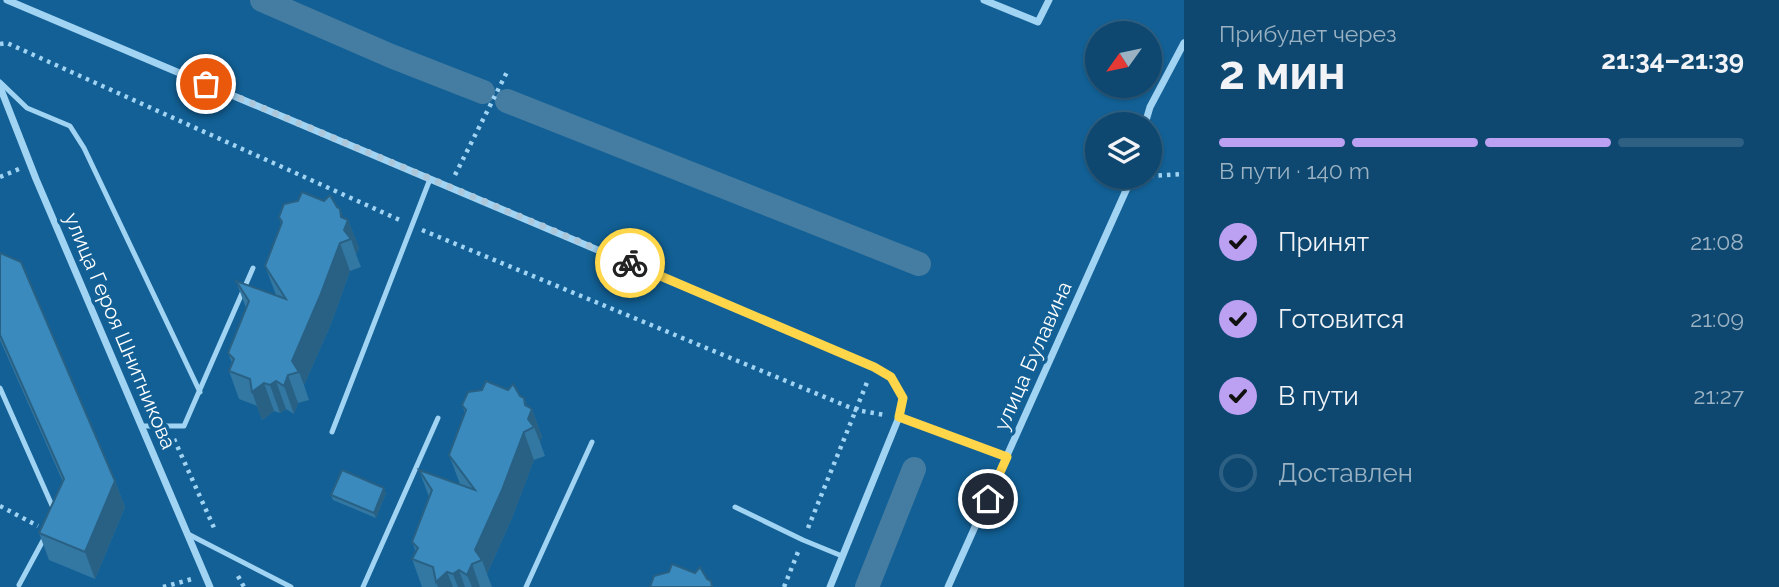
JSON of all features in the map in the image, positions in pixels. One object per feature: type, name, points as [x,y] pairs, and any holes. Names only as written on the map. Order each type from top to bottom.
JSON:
[{"type":"street","points":[[7,0],[874,367],[891,377],[903,398],[899,417],[830,587]]},
{"type":"street","points":[[984,0],[1038,22],[1049,0]]},
{"type":"street","points":[[1149,112],[1184,43]]},
{"type":"street","name":"улица Героя Шнитникова","points":[[0,85],[36,179],[210,587]]},
{"type":"street","name":"улица Булавина","points":[[948,587],[1127,189]]},
{"type":"lane","points":[[0,85],[27,108],[70,126],[84,148],[200,392]]},
{"type":"lane","points":[[332,432],[430,178]]},
{"type":"lane","points":[[141,426],[184,426],[253,268]]},
{"type":"lane","points":[[0,388],[55,511],[52,521]]},
{"type":"lane","points":[[899,417],[1007,457]]},
{"type":"lane","points":[[363,587],[438,418]]},
{"type":"lane","points":[[526,587],[592,442]]},
{"type":"lane","points":[[735,507],[842,556]]},
{"type":"lane","points":[[19,585],[48,531]]},
{"type":"lane","points":[[188,534],[290,587]]},
{"type":"path","points":[[0,44],[7,43],[411,226],[856,410],[899,417]]},
{"type":"path","points":[[449,187],[507,72]]},
{"type":"path","points":[[1162,175],[1184,174]]},
{"type":"path","points":[[784,587],[874,367]]},
{"type":"path","points":[[168,426],[225,553],[244,587]]},
{"type":"path","points":[[0,506],[48,531]]},
{"type":"path","points":[[163,587],[206,576]]},
{"type":"building","points":[[302,192],[324,201],[330,195],[340,209],[341,217],[348,220],[344,230],[351,239],[340,243],[292,361],[299,372],[288,375],[284,386],[276,381],[270,385],[264,383],[252,392],[250,379],[229,371],[234,359],[228,353],[249,301],[236,281],[286,299],[265,266],[282,222],[279,217],[284,204],[298,201]]},
{"type":"building","points":[[0,253],[21,262],[115,481],[85,552],[39,533],[64,479],[0,335]]},
{"type":"building","points":[[486,381],[508,390],[513,384],[524,398],[525,405],[532,409],[528,419],[534,427],[524,432],[475,550],[482,560],[472,564],[467,575],[459,570],[453,574],[447,572],[436,582],[433,567],[412,559],[418,548],[412,542],[432,490],[419,470],[475,490],[449,455],[466,410],[462,405],[468,392],[482,390]]},
{"type":"building","points":[[342,470],[384,488],[374,513],[331,495]]},
{"type":"building","points":[[672,564],[695,573],[700,567],[711,581],[712,587],[650,587],[654,576],[669,572]]},
{"type":"waterway","points":[[262,0],[391,56],[483,92]]},
{"type":"waterway","points":[[507,101],[919,264]]},
{"type":"waterway","points":[[867,587],[914,469]]},
{"type":"way so far","points":[[206,84],[630,263]]},
{"type":"route","points":[[630,263],[874,367],[891,377],[903,398],[899,417],[1007,457],[988,499]]}]
